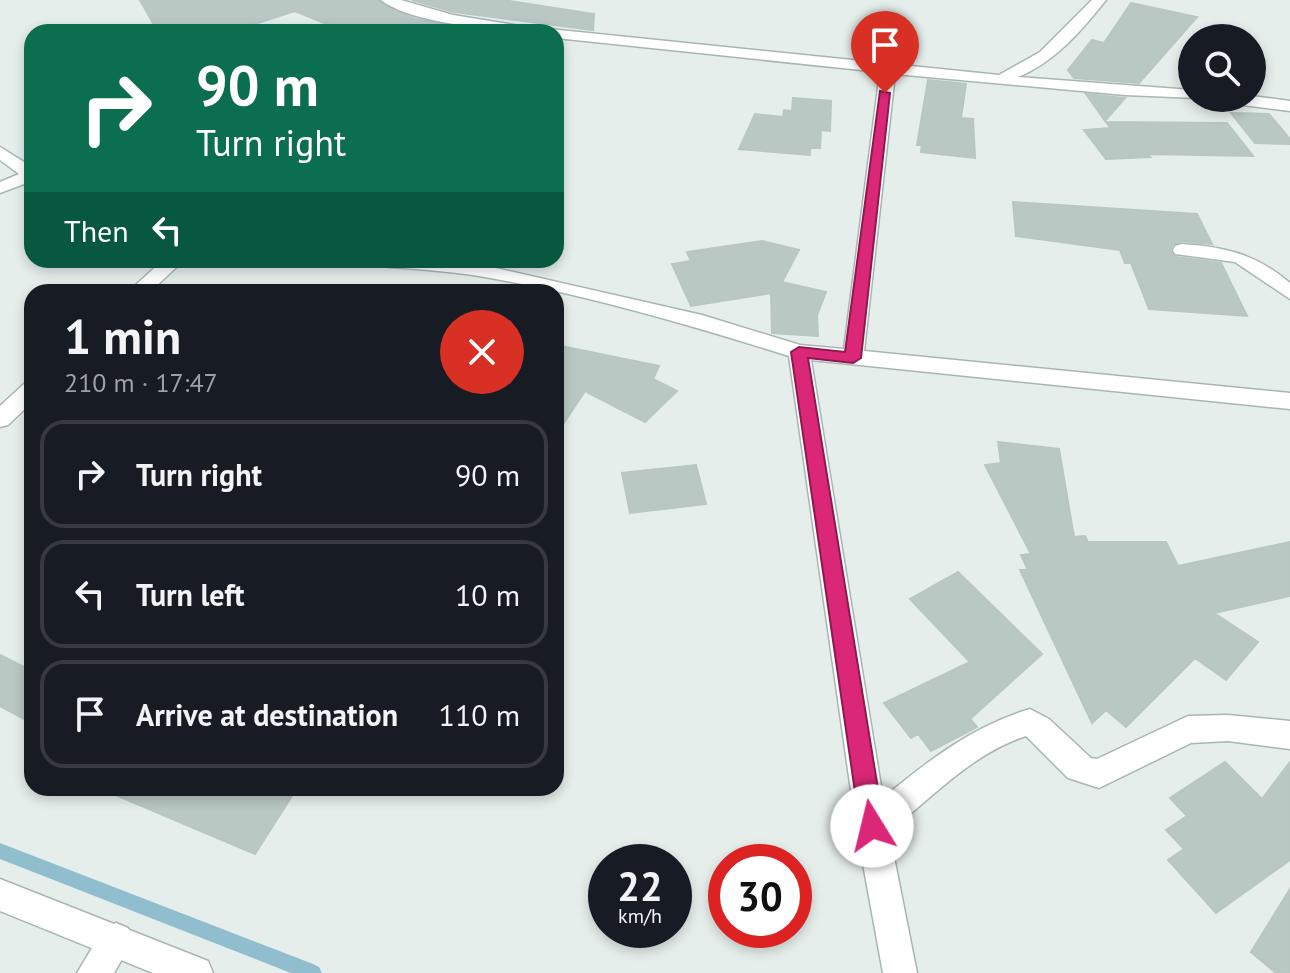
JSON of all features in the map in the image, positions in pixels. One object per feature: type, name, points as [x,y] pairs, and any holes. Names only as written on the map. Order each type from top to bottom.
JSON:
[{"type":"street","points":[[388,0],[418,12],[492,24]]},
{"type":"street","points":[[999,78],[1021,71],[1040,59],[1099,0]]},
{"type":"street","points":[[564,33],[888,70],[1178,94]]},
{"type":"street","points":[[853,358],[888,70]]},
{"type":"street","points":[[1266,103],[1290,106]]},
{"type":"street","points":[[0,152],[24,169]]},
{"type":"street","points":[[0,188],[24,178]]},
{"type":"street","points":[[1182,250],[1227,252],[1245,259],[1265,271],[1290,293]]},
{"type":"street","points":[[147,284],[165,268]]},
{"type":"street","points":[[459,268],[544,284]]},
{"type":"street","points":[[564,288],[702,322],[799,352],[1290,401]]},
{"type":"street","points":[[799,352],[872,826],[900,973]]},
{"type":"street","points":[[0,419],[24,396]]},
{"type":"street","points":[[872,826],[966,752],[1017,725],[1030,722],[1087,774],[1099,774],[1188,730],[1228,728],[1290,735]]},
{"type":"street","points":[[0,895],[196,973]]},
{"type":"street","points":[[94,973],[116,940]]},
{"type":"building","points":[[140,0],[378,0],[416,19],[446,24],[327,24],[295,11],[255,24],[154,24]]},
{"type":"building","points":[[412,0],[503,0],[594,14],[593,30],[564,24],[454,12]]},
{"type":"building","points":[[1131,3],[1197,17],[1191,24],[1178,24],[1178,39],[1139,83],[1074,78],[1068,70],[1092,40],[1104,43]]},
{"type":"building","points":[[928,80],[966,84],[961,118],[973,119],[975,158],[921,152],[922,145],[917,145]]},
{"type":"building","points":[[1086,94],[1125,98],[1105,121]]},
{"type":"building","points":[[793,98],[831,101],[830,131],[821,130],[820,148],[810,148],[810,155],[739,149],[755,114],[783,117],[784,110],[792,111]]},
{"type":"building","points":[[1231,113],[1269,114],[1290,139],[1290,144],[1255,143]]},
{"type":"building","points":[[1106,122],[1227,123],[1253,156],[1147,154],[1150,157],[1106,159],[1084,130],[1111,128]]},
{"type":"building","points":[[1013,202],[1197,214],[1212,244],[1181,241],[1172,245],[1170,251],[1175,257],[1221,263],[1247,316],[1149,309],[1131,263],[1125,263],[1120,250],[1016,236]]},
{"type":"building","points":[[762,241],[799,250],[782,282],[826,292],[817,315],[818,336],[772,333],[771,293],[691,306],[672,264],[691,261],[687,252]]},
{"type":"building","points":[[564,347],[659,366],[653,379],[677,391],[645,422],[585,391],[564,423]]},
{"type":"building","points":[[998,442],[1059,449],[1074,537],[1085,536],[1088,542],[1166,542],[1178,566],[1290,542],[1290,596],[1214,613],[1258,642],[1226,680],[1195,658],[1126,727],[1106,710],[1092,723],[1020,570],[1028,570],[1021,555],[1031,554],[985,465],[1001,463]]},
{"type":"building","points":[[696,465],[706,504],[630,513],[622,473]]},
{"type":"building","points":[[958,572],[1042,654],[970,719],[977,727],[931,751],[918,734],[911,738],[884,703],[970,662],[910,599]]},
{"type":"building","points":[[0,655],[24,667],[24,719],[0,706]]},
{"type":"building","points":[[1225,762],[1262,799],[1290,762],[1290,860],[1216,913],[1168,860],[1184,849],[1166,830],[1187,816],[1170,798]]},
{"type":"building","points":[[118,796],[292,796],[255,854]]},
{"type":"building","points":[[1290,889],[1290,973],[1276,973],[1251,952]]},
{"type":"waterway","points":[[0,851],[313,973]]},
{"type":"route","points":[[872,826],[799,352],[853,358],[885,93]]}]
